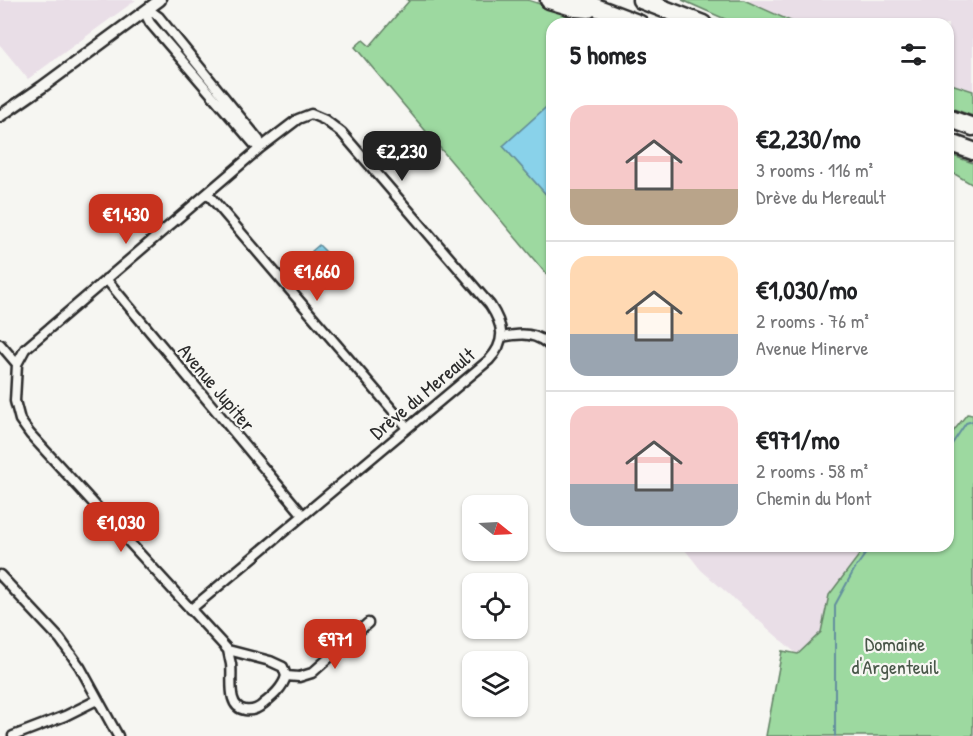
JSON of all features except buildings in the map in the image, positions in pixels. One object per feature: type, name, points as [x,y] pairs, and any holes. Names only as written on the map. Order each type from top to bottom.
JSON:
[{"type":"highway","points":[[549,0],[576,8],[603,10]]},
{"type":"highway","points":[[577,0],[624,18]]},
{"type":"highway","points":[[641,0],[688,18]]},
{"type":"highway","points":[[667,0],[681,7],[693,18]]},
{"type":"highway","points":[[954,120],[973,127]]},
{"type":"highway","points":[[954,144],[973,151]]},
{"type":"street","points":[[0,116],[160,0]]},
{"type":"street","points":[[148,9],[159,16],[259,140],[260,148]]},
{"type":"street","points":[[228,651],[279,664],[283,667],[286,676],[282,687],[255,710],[242,709],[237,705],[233,699],[228,651],[30,434],[20,420],[15,401],[17,364],[25,349],[260,148],[298,118],[311,114],[325,120],[342,133],[490,305],[499,321],[502,337],[519,333],[546,341]]},
{"type":"street","points":[[208,194],[407,427]]},
{"type":"street","name":"Avenue Jupiter","points":[[106,279],[303,515]]},
{"type":"street","name":"Drève du Mereault","points":[[190,610],[489,360],[498,349],[502,337]]},
{"type":"street","points":[[0,344],[17,364]]},
{"type":"street","points":[[0,575],[60,639],[80,667],[118,736]]},
{"type":"street","points":[[286,676],[299,677],[312,673],[368,623]]},
{"type":"street","points":[[13,736],[65,716],[98,700]]},
{"type":"shaded area","points":[[0,0],[136,0],[28,79],[0,45]]},
{"type":"shaded area","points":[[744,0],[973,0],[973,91],[954,85],[954,18],[784,18]]},
{"type":"shaded area","points":[[687,552],[861,552],[829,595],[821,632],[798,655],[701,570]]},
{"type":"green space","points":[[407,0],[528,0],[583,18],[546,18],[546,107],[503,146],[546,194],[546,274],[355,47],[363,40],[370,46],[409,1]]},
{"type":"green space","points":[[682,0],[744,0],[784,18],[722,18]]},
{"type":"green space","points":[[954,85],[973,91],[973,116],[954,109]]},
{"type":"green space","points":[[954,156],[973,163],[973,185],[954,174]]},
{"type":"green space","name":"Domaine d'Argenteuil","points":[[967,414],[973,415],[973,736],[766,736],[782,651],[798,654],[821,632],[829,595],[861,552],[954,552],[954,430]]},
{"type":"water","points":[[546,107],[546,194],[503,146]]},
{"type":"water","points":[[319,245],[330,256],[323,263],[312,251]]},
{"type":"waterway","points":[[954,441],[966,423],[973,421]]},
{"type":"waterway","points":[[835,736],[835,605],[867,552]]}]
